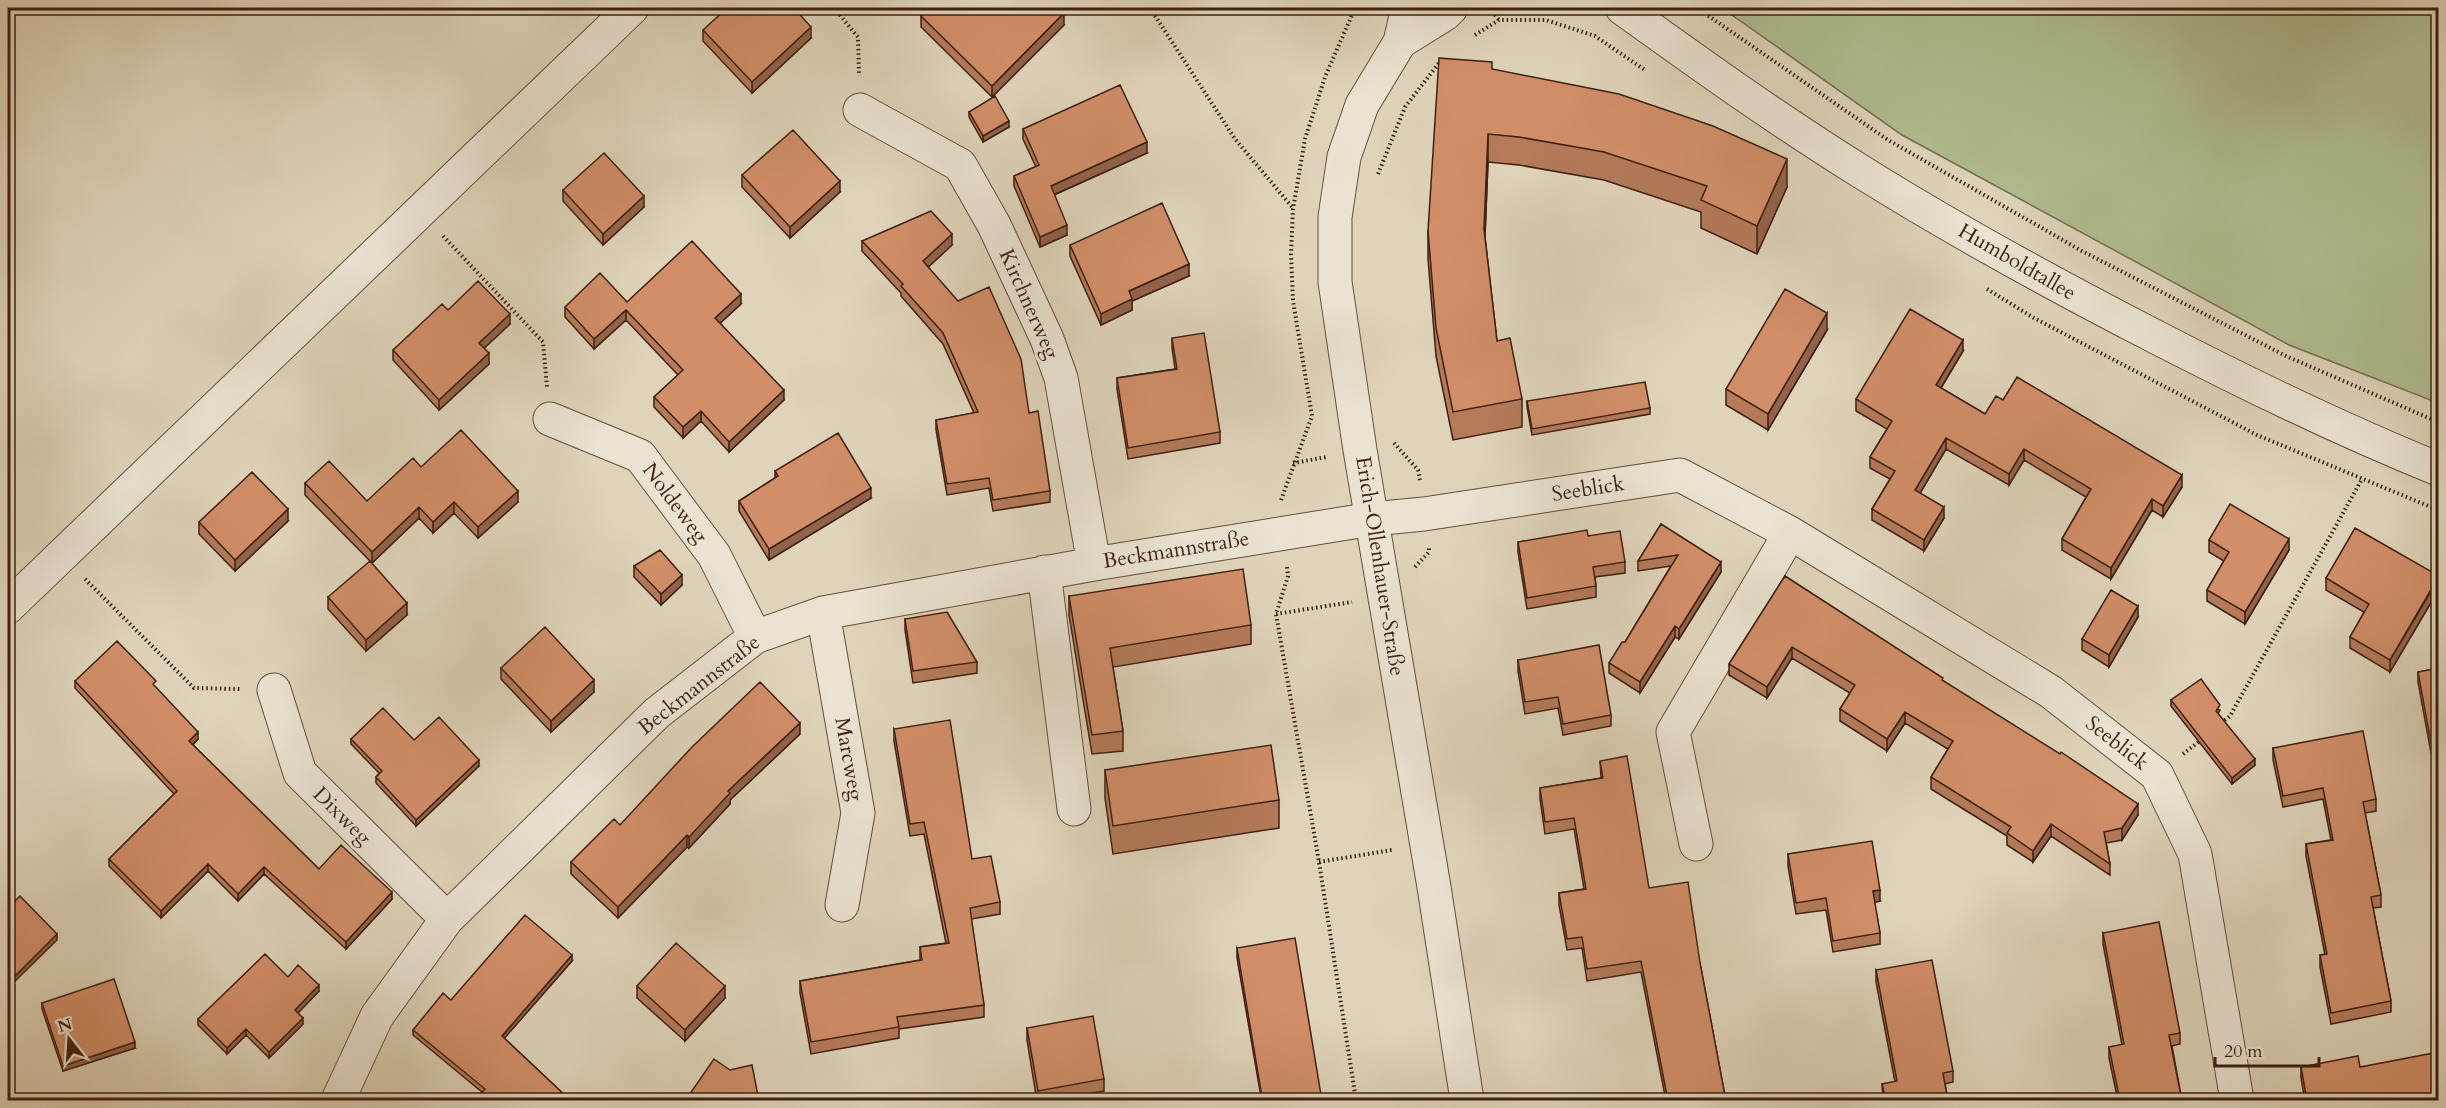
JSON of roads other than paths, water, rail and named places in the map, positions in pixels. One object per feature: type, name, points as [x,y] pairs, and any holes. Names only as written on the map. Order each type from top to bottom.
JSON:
[{"type":"street","points":[[8,607],[632,8]]},
{"type":"street","name":"Erich-Ollenhauer-Straße","points":[[1408,8],[1400,42],[1362,105],[1344,157],[1335,217],[1335,282],[1467,1101]]},
{"type":"street","name":"Erich-Ollenhauer-Straße","points":[[1400,42],[1451,8]]},
{"type":"street","name":"Humboldtallee","points":[[1623,8],[1710,71],[1860,171],[2051,283],[2258,390],[2439,469]]},
{"type":"street","name":"Kirchnerweg","points":[[860,110],[960,165],[994,225],[1047,339],[1061,378],[1094,564]]},
{"type":"street","name":"Noldeweg","points":[[550,419],[640,456],[714,555],[755,637]]},
{"type":"street","name":"Seeblick","points":[[1372,519],[1424,514],[1680,474],[1790,533],[2051,692],[2157,775],[2195,854],[2237,1101]]},
{"type":"street","name":"Beckmannstraße","points":[[338,1101],[377,1016],[447,919],[657,713],[755,637],[823,613],[1044,572],[1372,519]]},
{"type":"street","points":[[1696,844],[1673,732],[1790,533]]},
{"type":"street","points":[[1044,572],[1074,808]]},
{"type":"street","name":"Marcweg","points":[[823,613],[858,813],[842,905]]},
{"type":"street","name":"Dixweg","points":[[274,690],[300,773],[447,919]]}]
